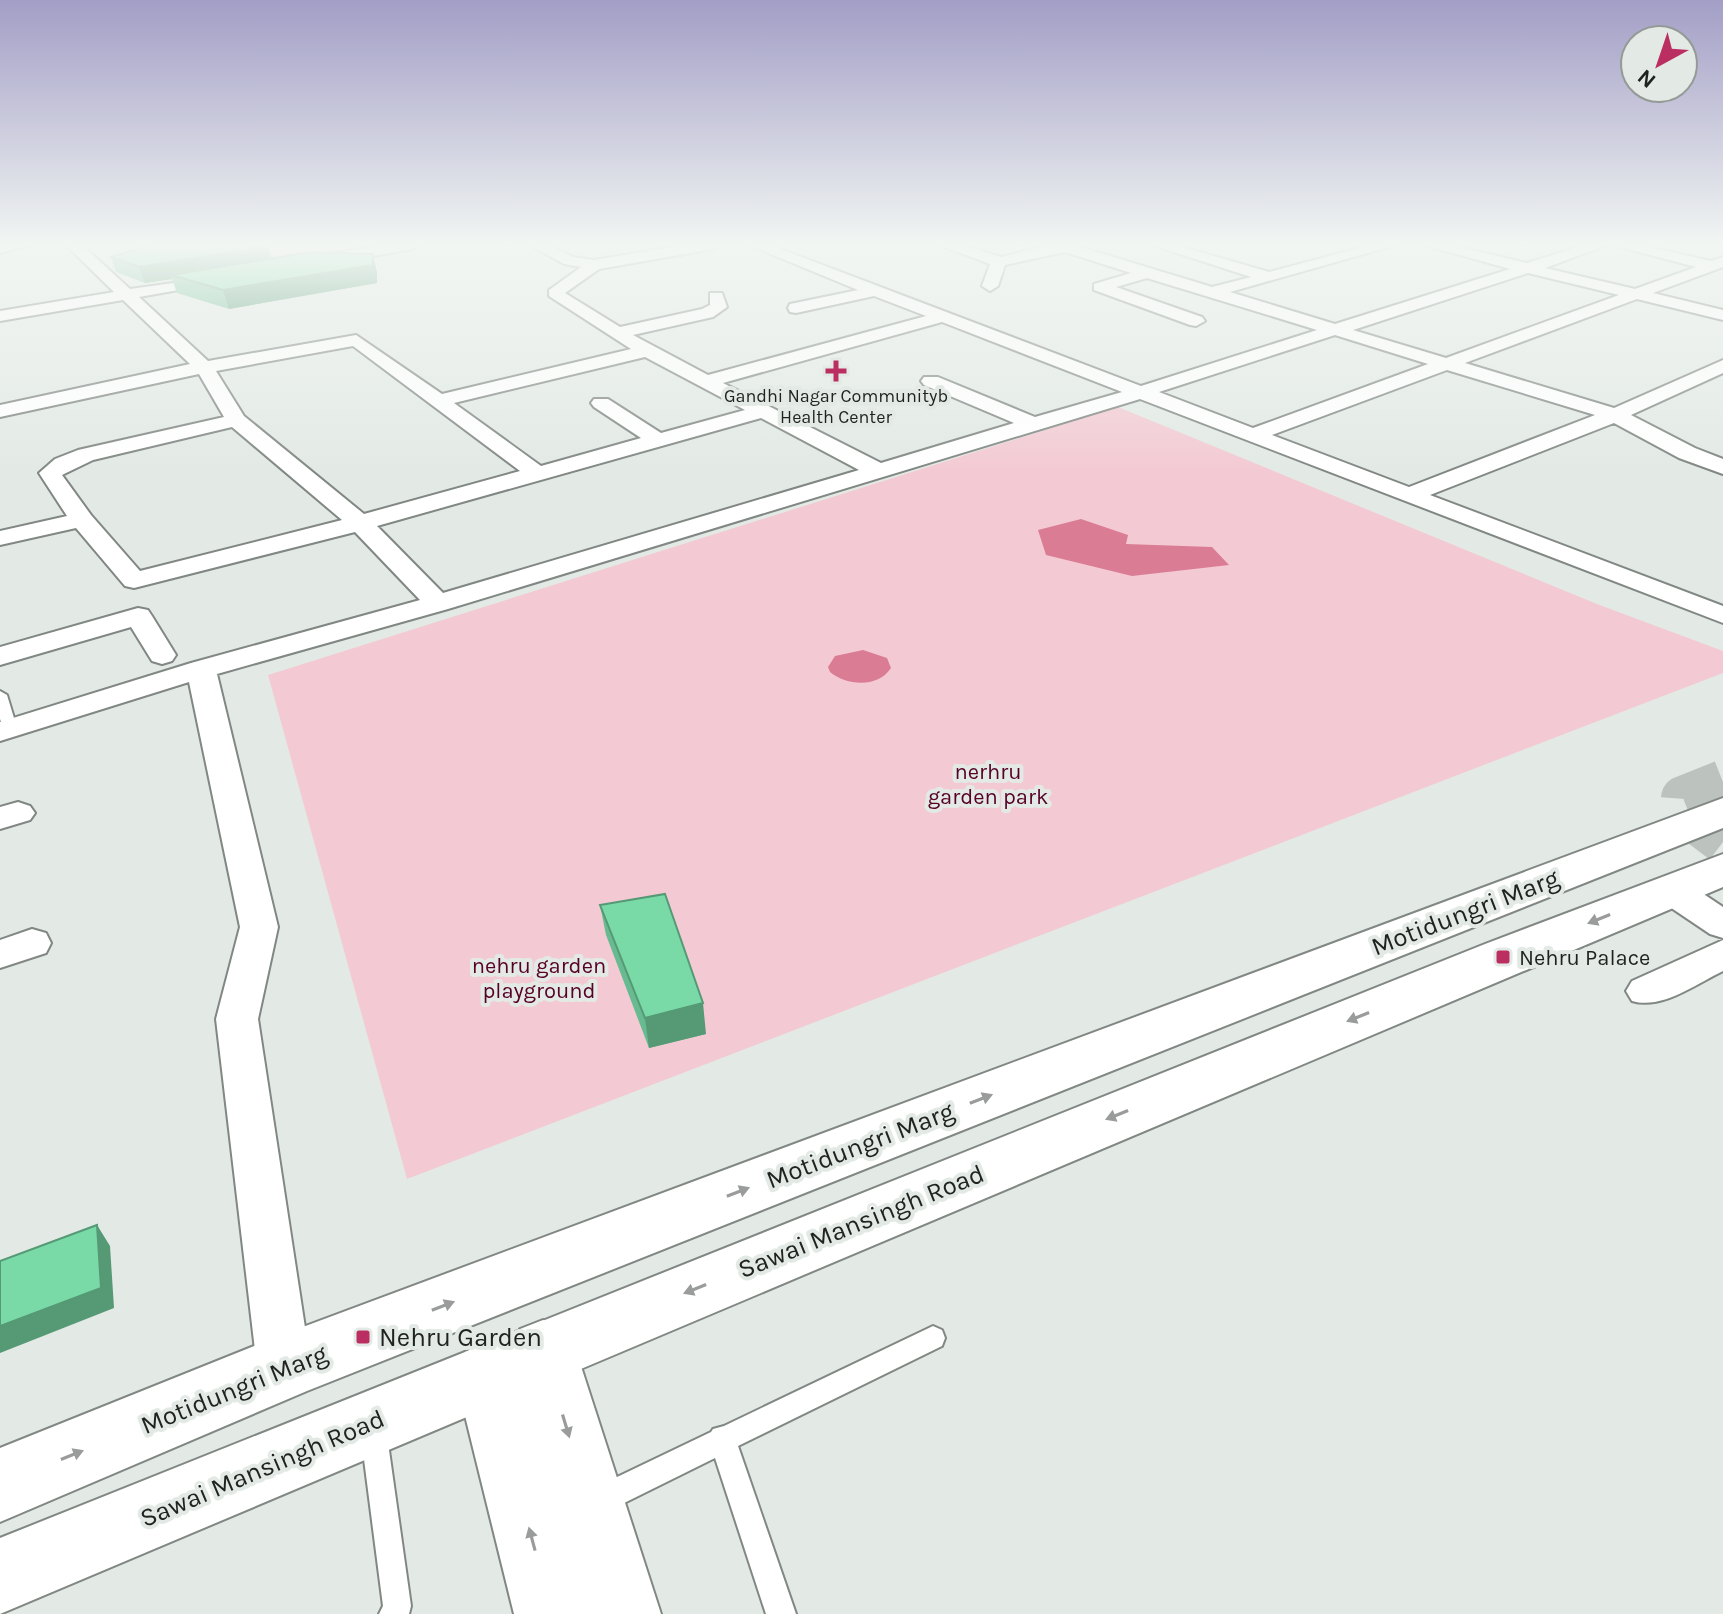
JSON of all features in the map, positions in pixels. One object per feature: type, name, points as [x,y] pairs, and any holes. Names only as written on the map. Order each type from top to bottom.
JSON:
[{"type":"main road","name":"Motidungri Marg","points":[[0,1485],[284,1367],[1723,812]]},
{"type":"main road","name":"Sawai Mansingh Road","points":[[0,1577],[1697,880]]},
{"type":"street","points":[[155,320],[204,367],[236,420],[360,523],[438,603]]},
{"type":"street","points":[[597,320],[759,412],[877,470]]},
{"type":"street","points":[[619,333],[675,320]]},
{"type":"street","points":[[708,381],[930,320]]},
{"type":"street","points":[[951,320],[1723,615]]},
{"type":"street","points":[[1303,320],[1615,415],[1687,453],[1723,467]]},
{"type":"street","points":[[5,730],[201,669],[438,603],[1138,393],[1369,320]]},
{"type":"street","points":[[1253,435],[1562,320]]},
{"type":"street","points":[[0,411],[204,367],[356,340],[535,472]]},
{"type":"street","points":[[441,400],[647,351]]},
{"type":"street","points":[[1409,495],[1615,415],[1723,366]]},
{"type":"street","points":[[931,381],[1033,424]]},
{"type":"street","points":[[601,403],[656,439]]},
{"type":"street","points":[[236,420],[86,455],[50,473],[82,520],[134,580],[360,523],[759,412]]},
{"type":"street","points":[[0,538],[82,520]]},
{"type":"street","points":[[0,656],[138,616],[162,655]]},
{"type":"street","points":[[201,669],[259,927],[237,1019],[284,1367]]},
{"type":"street","points":[[1697,880],[1723,925]]},
{"type":"street","points":[[1646,991],[1723,954]]},
{"type":"street","points":[[516,1363],[590,1505],[623,1614]]},
{"type":"street","points":[[516,1363],[552,1614]]},
{"type":"lane","points":[[0,695],[5,730]]},
{"type":"lane","points":[[590,1505],[722,1438],[933,1338]]},
{"type":"lane","points":[[372,1422],[397,1606],[394,1614]]},
{"type":"lane","points":[[722,1438],[781,1614]]},
{"type":"green space","points":[[1118,407],[1597,604],[1723,651],[1723,673],[407,1179],[268,675]]},
{"type":"shaded area","points":[[1081,519],[1128,535],[1126,544],[1212,547],[1229,565],[1132,576],[1046,555],[1038,530]]},
{"type":"shaded area","points":[[863,650],[887,658],[891,668],[878,679],[862,683],[845,680],[830,672],[828,667],[835,656]]},
{"type":"building","points":[[665,894],[703,1003],[645,1018],[600,905]]},
{"type":"building","points":[[97,1225],[101,1288],[0,1326],[0,1261]]},
{"type":"tunnel","points":[[1723,782],[1683,798],[1682,811],[1723,842]]},
{"type":"place","name":"Gandhi Nagar Communityb Health Center","points":[[836,371]]},
{"type":"place","name":"Nehru Palace","points":[[1503,957]]},
{"type":"place","name":"Nehru Garden","points":[[363,1337]]},
{"type":"park label","name":"nerhru garden park","points":[[988,784]]},
{"type":"park label","name":"nehru garden playground","points":[[539,978]]}]
